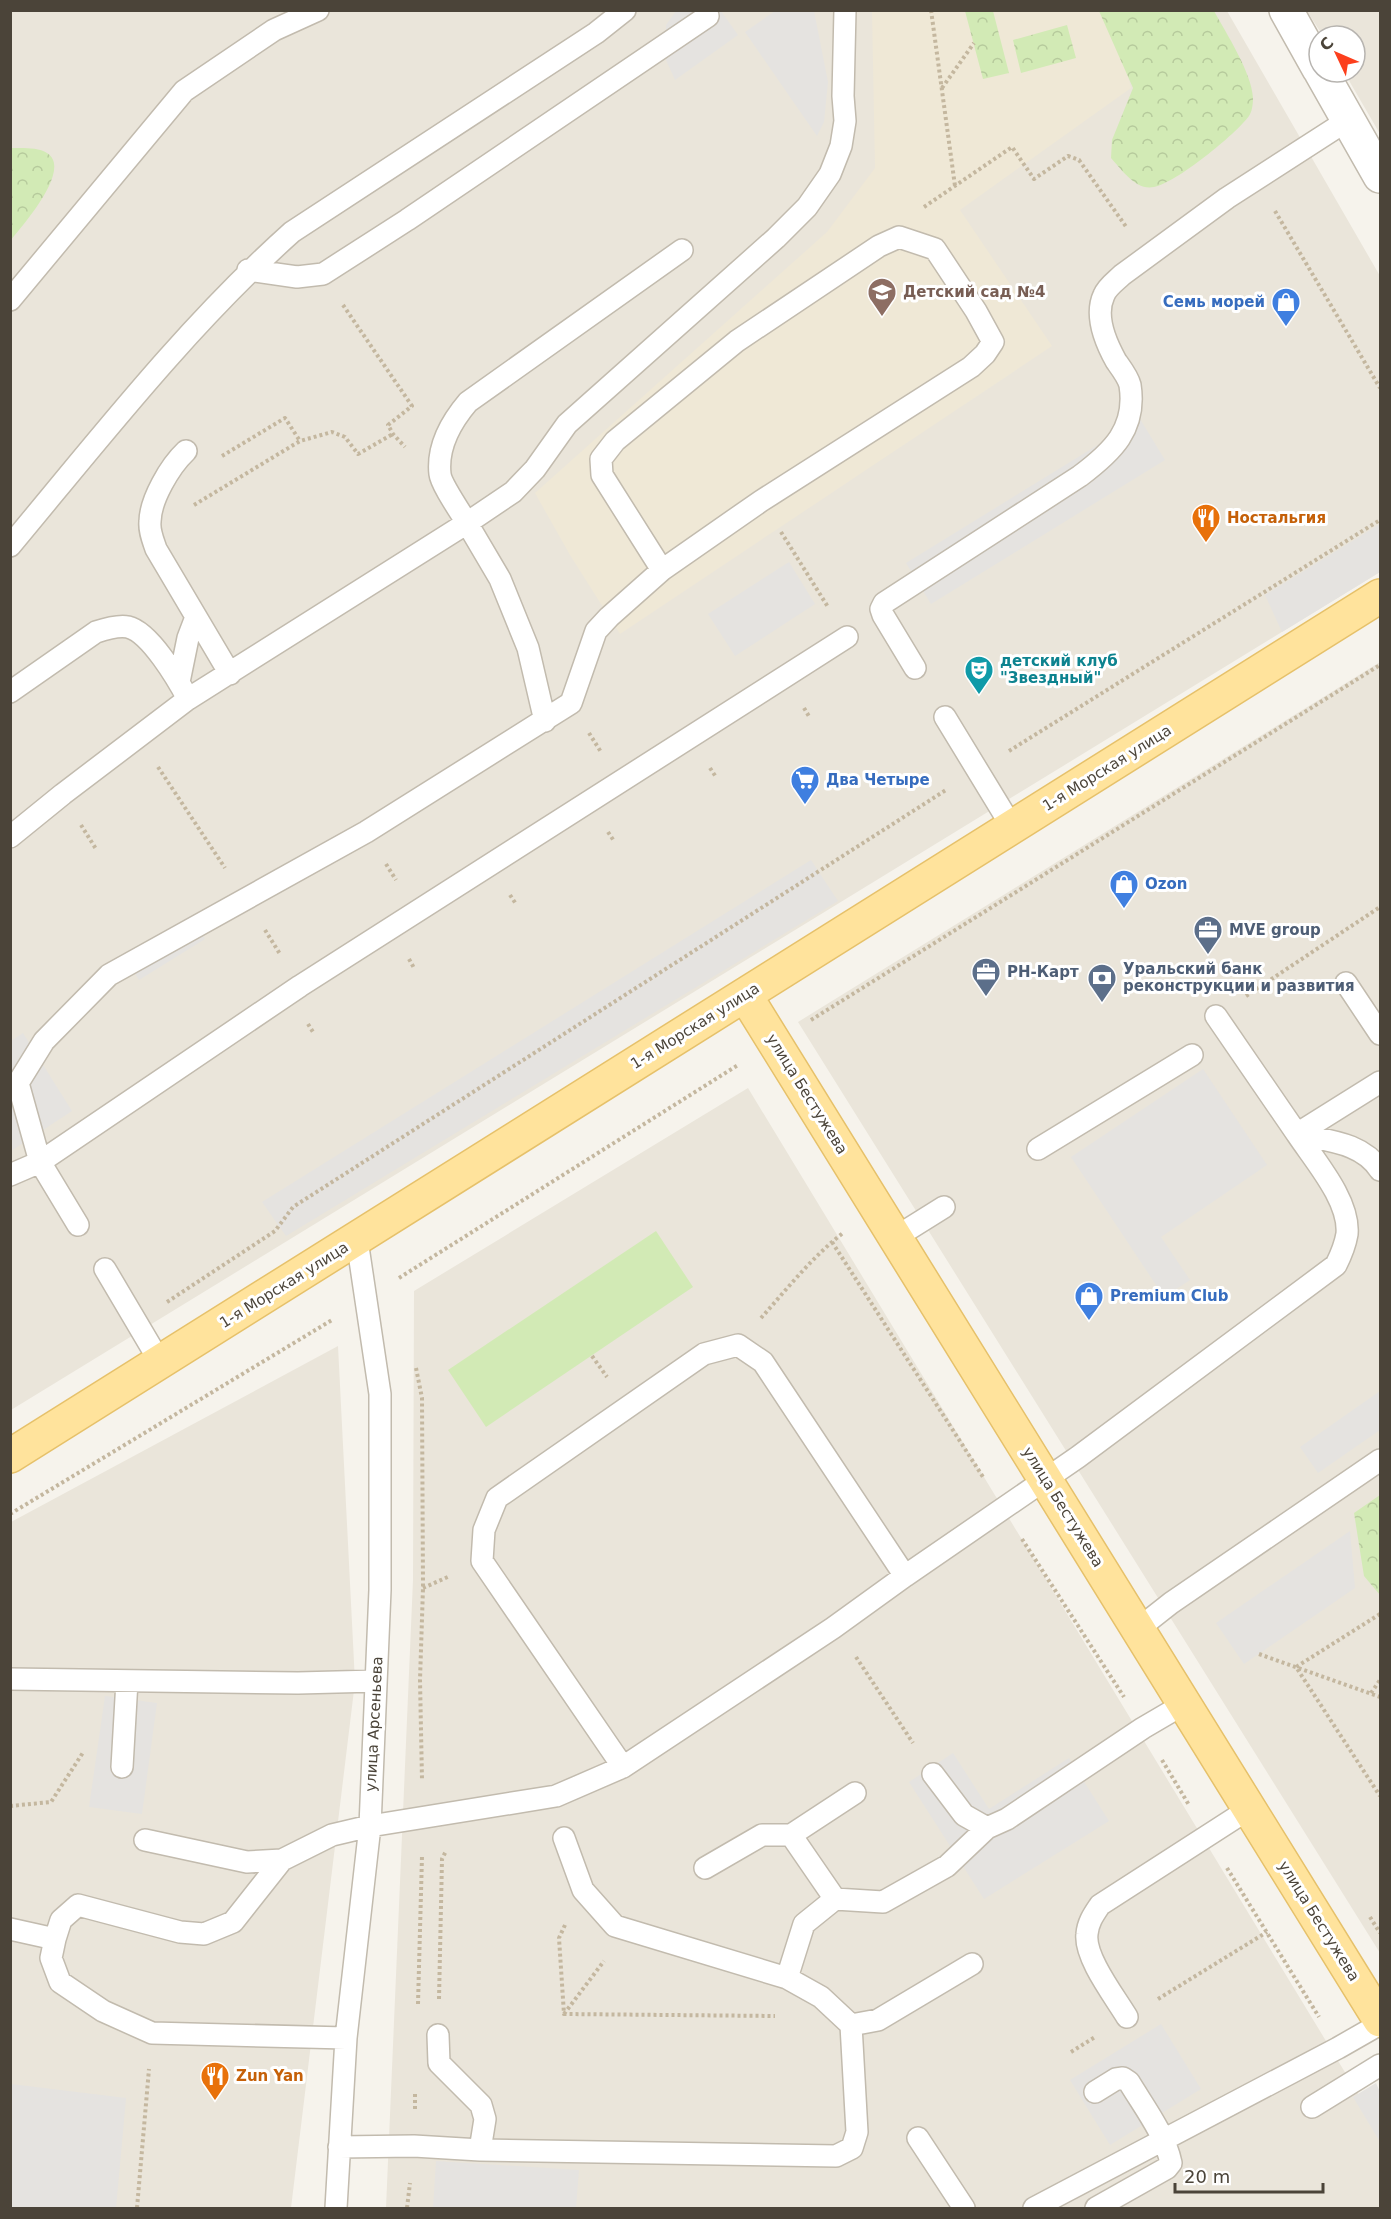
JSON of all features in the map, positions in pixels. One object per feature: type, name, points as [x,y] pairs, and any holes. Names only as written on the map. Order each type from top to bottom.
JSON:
[{"type":"main road","name":"1-я Морская улица","points":[[10,1456],[1380,596]]},
{"type":"main road","name":"улица Бестужева","points":[[745,995],[1380,2022]]},
{"type":"street","points":[[1286,10],[1307,47]]},
{"type":"street","points":[[1328,84],[1380,176]]},
{"type":"lane","points":[[10,300],[183,91],[274,30],[318,10]]},
{"type":"lane","points":[[10,546],[157,370],[249,270],[292,232],[596,33],[625,10]]},
{"type":"lane","points":[[10,837],[184,691],[230,674],[513,492],[536,469],[567,424],[776,238],[807,207],[830,174],[841,147],[845,121],[843,96],[845,10]]},
{"type":"lane","points":[[249,270],[297,277],[323,274],[407,220],[708,16]]},
{"type":"lane","points":[[915,668],[883,615],[881,609],[884,603],[1080,476],[1104,459],[1124,435],[1130,411],[1130,383],[1109,349],[1100,317],[1103,296],[1110,286],[1227,198],[1348,120]]},
{"type":"lane","points":[[78,1225],[40,1161],[18,1083],[44,1041],[109,975],[366,832],[571,704],[596,631],[662,570],[761,501],[971,367],[985,354],[993,342],[976,311],[935,249],[898,237],[879,246],[737,341],[615,441],[601,459],[602,475],[662,570]]},
{"type":"lane","points":[[545,721],[528,648],[500,579],[439,476],[446,434],[456,416],[468,402],[682,250]]},
{"type":"lane","points":[[186,452],[166,475],[150,519],[150,531],[156,549],[230,674]]},
{"type":"lane","points":[[184,691],[188,638],[196,617]]},
{"type":"lane","points":[[10,692],[96,632],[107,628],[128,627],[146,638],[184,691]]},
{"type":"lane","points":[[10,1175],[40,1161],[300,986],[847,637]]},
{"type":"lane","points":[[945,717],[1012,827]]},
{"type":"lane","points":[[1346,983],[1380,1034]]},
{"type":"lane","points":[[145,1840],[247,1862],[282,1860],[332,1835],[370,1826],[556,1796],[623,1767],[833,1628],[1045,1479],[1214,1358],[1336,1265],[1344,1249],[1347,1232],[1343,1205],[1298,1134],[1216,1016]]},
{"type":"lane","points":[[1038,1149],[1192,1055]]},
{"type":"lane","points":[[1298,1134],[1380,1082]]},
{"type":"lane","points":[[1298,1134],[1334,1141],[1356,1149],[1371,1158],[1380,1170]]},
{"type":"lane","points":[[896,1238],[944,1207]]},
{"type":"lane","name":"улица Арсеньева","points":[[336,2208],[346,2038],[370,1826],[380,1590],[380,1394],[357,1239]]},
{"type":"lane","points":[[105,1269],[160,1362]]},
{"type":"lane","points":[[623,1767],[482,1561],[484,1530],[497,1498],[704,1354],[738,1345],[763,1362],[905,1576]]},
{"type":"lane","points":[[1138,1629],[1171,1603],[1380,1460]]},
{"type":"lane","points":[[10,1679],[298,1683],[376,1681]]},
{"type":"lane","points":[[122,1767],[127,1681]]},
{"type":"lane","points":[[787,1978],[804,1924],[835,1899],[883,1902],[946,1866],[987,1828],[1007,1819],[1143,1728],[1184,1704]]},
{"type":"lane","points":[[933,1774],[964,1815],[987,1828]]},
{"type":"lane","points":[[705,1868],[762,1835],[791,1835],[855,1793]]},
{"type":"lane","points":[[1127,2017],[1092,1957],[1086,1936],[1089,1921],[1100,1905],[1249,1809]]},
{"type":"lane","points":[[791,1835],[835,1899]]},
{"type":"lane","points":[[339,2147],[414,2146],[480,2150],[836,2156],[852,2148],[857,2132],[846,2021],[821,1997],[787,1978],[615,1926],[583,1890],[564,1838]]},
{"type":"lane","points":[[282,1860],[233,1922],[204,1934],[180,1932],[78,1905],[61,1920],[51,1958],[60,1983],[103,2012],[152,2033],[346,2038]]},
{"type":"lane","points":[[10,1929],[55,1938]]},
{"type":"lane","points":[[846,2021],[878,2020],[972,1964]]},
{"type":"lane","points":[[1034,2208],[1338,2048],[1380,2022]]},
{"type":"lane","points":[[438,2035],[439,2063],[481,2105],[485,2119],[480,2150]]},
{"type":"lane","points":[[1312,2107],[1380,2065]]},
{"type":"lane","points":[[1095,2092],[1116,2079],[1123,2078],[1129,2082],[1163,2140],[1171,2163],[1167,2168],[1096,2208]]},
{"type":"lane","points":[[918,2138],[964,2208]]},
{"type":"path","points":[[931,10],[955,186]]},
{"type":"path","points":[[942,88],[974,43]]},
{"type":"path","points":[[917,212],[1012,147],[1034,179],[1068,156],[1079,160],[1147,257]]},
{"type":"path","points":[[1256,180],[1380,388]]},
{"type":"path","points":[[343,303],[412,406],[393,420]]},
{"type":"path","points":[[285,418],[300,441]]},
{"type":"path","points":[[150,531],[300,441],[332,432],[345,437],[358,454],[393,434]]},
{"type":"path","points":[[761,501],[847,637]]},
{"type":"path","points":[[137,1322],[275,1231],[293,1207],[977,771],[1380,520]]},
{"type":"path","points":[[10,1514],[366,1300],[774,1042],[1380,665]]},
{"type":"path","points":[[571,704],[619,781]]},
{"type":"path","points":[[170,783],[230,876]]},
{"type":"path","points":[[366,832],[415,912]]},
{"type":"path","points":[[246,899],[300,986]]},
{"type":"path","points":[[1216,1016],[1380,907]]},
{"type":"path","points":[[738,1345],[832,1242],[877,1207]]},
{"type":"path","points":[[832,1242],[1143,1728],[1338,2048]]},
{"type":"path","points":[[416,1365],[422,1398],[423,1588],[420,1680],[423,1817],[418,2005]]},
{"type":"path","points":[[1296,1667],[1380,1614]]},
{"type":"path","points":[[833,1628],[857,1659],[933,1774]]},
{"type":"path","points":[[1259,1654],[1380,1697]]},
{"type":"path","points":[[1296,1667],[1380,1797]]},
{"type":"path","points":[[1371,1693],[1380,1680]]},
{"type":"path","points":[[10,1806],[51,1802],[89,1744]]},
{"type":"path","points":[[438,2035],[442,1859],[453,1847]]},
{"type":"path","points":[[1378,1929],[1380,1923]]},
{"type":"path","points":[[1071,2052],[1268,1932]]},
{"type":"path","points":[[559,1938],[564,2014]]},
{"type":"path","points":[[564,2014],[606,1960]]},
{"type":"path","points":[[564,2014],[846,2021]]},
{"type":"path","points":[[137,2208],[152,2033]]},
{"type":"path","points":[[407,2208],[414,2146],[416,2087]]},
{"type":"shaded area","points":[[11,11],[1227,11],[1380,276],[1380,572],[11,1410]]},
{"type":"shaded area","points":[[676,11],[721,11],[738,35],[675,80],[666,60],[666,25]]},
{"type":"shaded area","points":[[775,11],[814,11],[828,82],[824,122],[817,136],[745,32]]},
{"type":"shaded area","name":"Детский сад №4","points":[[872,11],[1111,11],[1131,88],[960,210],[1052,346],[620,634],[570,555],[535,493],[827,232],[875,168]]},
{"type":"shaded area","points":[[1307,11],[1380,11],[1380,134],[1351,84],[1367,84],[1367,24],[1315,24]]},
{"type":"shaded area","points":[[1140,419],[1165,460],[931,604],[906,563]]},
{"type":"shaded area","points":[[1380,524],[1380,572],[1282,632],[1265,595]]},
{"type":"shaded area","points":[[789,562],[815,604],[735,656],[708,614]]},
{"type":"shaded area","points":[[1380,662],[1380,1953],[798,1022]]},
{"type":"shaded area","points":[[811,860],[838,901],[286,1236],[262,1202]]},
{"type":"shaded area","points":[[190,916],[205,939],[139,980],[124,956]]},
{"type":"shaded area","points":[[23,1033],[72,1111],[11,1151],[11,1041]]},
{"type":"shaded area","points":[[1203,1069],[1267,1165],[1161,1237],[1190,1280],[1164,1297],[1071,1157]]},
{"type":"shaded area","points":[[748,1088],[1380,2130],[1380,2208],[386,2208],[413,1580],[414,1291]]},
{"type":"shaded area","points":[[338,1346],[355,1682],[291,2208],[11,2208],[11,1522]]},
{"type":"shaded area","points":[[1380,1391],[1380,1430],[1318,1473],[1300,1447]]},
{"type":"shaded area","points":[[1350,1531],[1355,1588],[1244,1664],[1216,1623]]},
{"type":"shaded area","points":[[105,1696],[157,1703],[142,1814],[89,1807]]},
{"type":"shaded area","points":[[953,1753],[989,1809],[1069,1758],[1109,1821],[984,1899],[909,1782]]},
{"type":"shaded area","points":[[1161,2024],[1201,2089],[1110,2145],[1070,2080]]},
{"type":"shaded area","points":[[1376,2083],[1380,2092],[1380,2142],[1353,2097]]},
{"type":"shaded area","points":[[11,2084],[126,2098],[116,2208],[11,2208]]},
{"type":"shaded area","points":[[436,2161],[579,2170],[576,2208],[433,2208]]},
{"type":"green space","points":[[965,11],[993,11],[1009,73],[983,79]]},
{"type":"green space","points":[[1099,11],[1214,11],[1238,53],[1248,77],[1253,98],[1249,116],[1205,157],[1164,184],[1154,187],[1141,186],[1125,174],[1111,158],[1112,140],[1133,88]]},
{"type":"green space","points":[[1067,25],[1076,58],[1021,73],[1013,40]]},
{"type":"green space","points":[[11,148],[35,149],[47,153],[53,161],[54,171],[43,197],[11,240]]},
{"type":"green space","points":[[656,1231],[693,1287],[486,1427],[448,1370]]},
{"type":"green space","points":[[1380,1495],[1380,1595],[1364,1576],[1354,1513]]},
{"type":"place","name":"Детский сад №4","points":[[882,318]]},
{"type":"place","name":"Семь морей","points":[[1286,328]]},
{"type":"place","name":"Ностальгия","points":[[1206,544]]},
{"type":"place","name":"детский клуб \"Звездный\"","points":[[979,696]]},
{"type":"place","name":"Два Четыре","points":[[805,806]]},
{"type":"place","name":"Ozon","points":[[1124,910]]},
{"type":"place","name":"MVE group","points":[[1208,956]]},
{"type":"place","name":"РН-Карт","points":[[986,998]]},
{"type":"place","name":"Уральский банк реконструкции и развития","points":[[1102,1004]]},
{"type":"place","name":"Premium Club","points":[[1089,1322]]},
{"type":"place","name":"Zun Yan","points":[[215,2102]]}]
